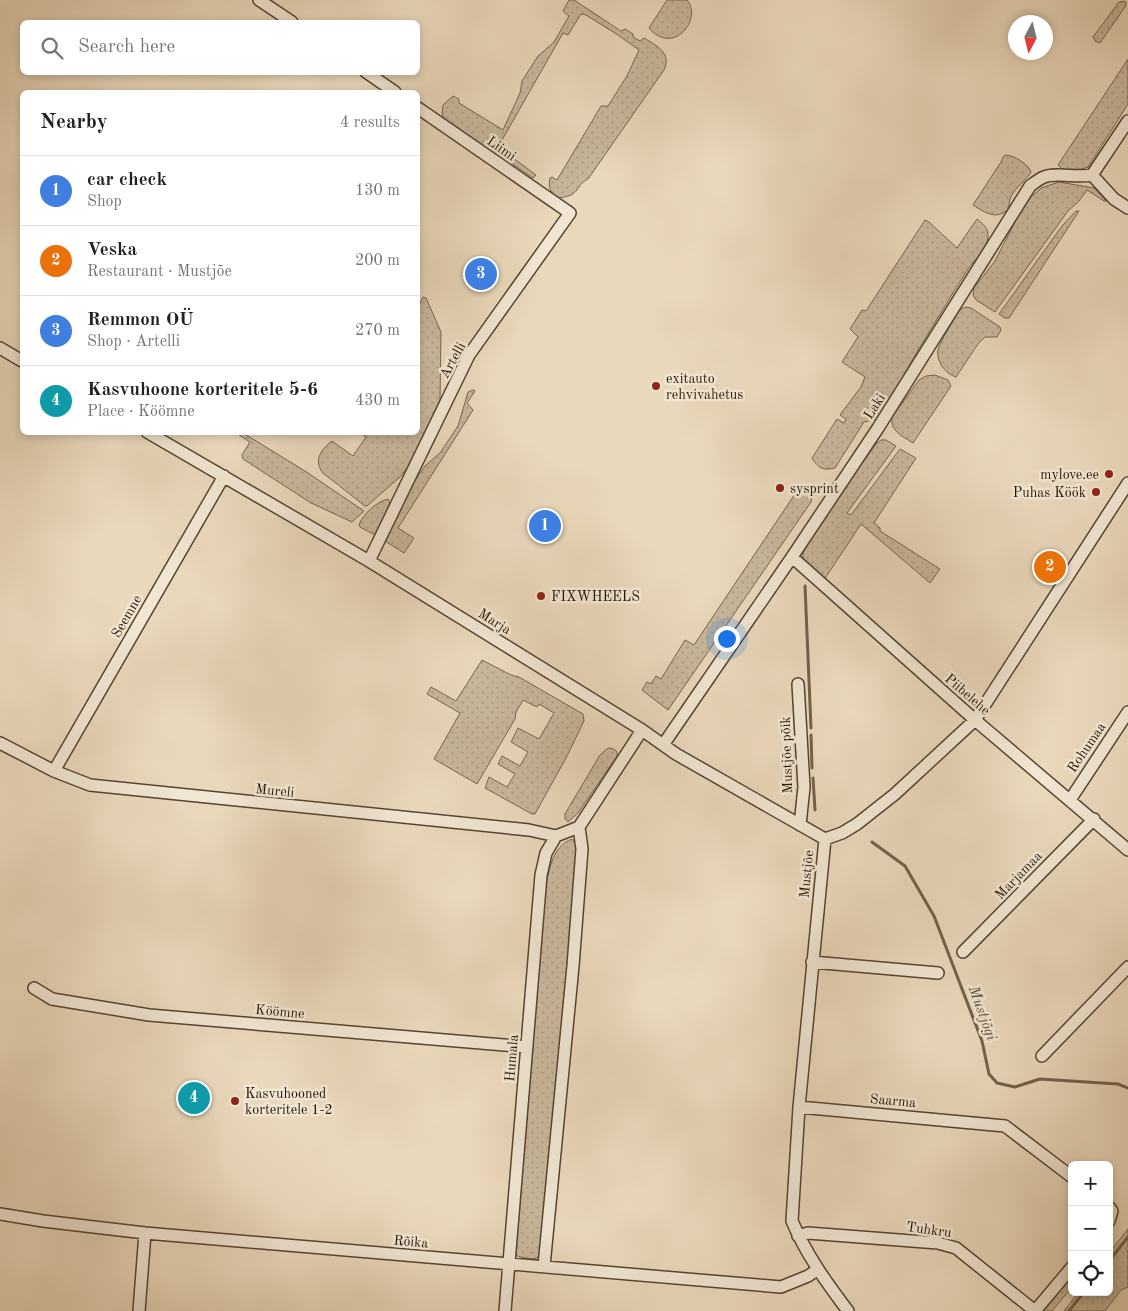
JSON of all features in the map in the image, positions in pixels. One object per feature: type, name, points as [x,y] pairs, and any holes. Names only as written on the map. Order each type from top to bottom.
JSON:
[{"type":"street","points":[[259,0],[289,20]]},
{"type":"street","points":[[370,75],[392,90]]},
{"type":"street","name":"Liimi","points":[[420,109],[570,213]]},
{"type":"street","points":[[1128,121],[1092,175],[1114,199],[1128,208]]},
{"type":"street","name":"Laki","points":[[663,745],[792,557],[893,405],[1030,186],[1044,177],[1092,175]]},
{"type":"street","name":"Artelli","points":[[369,561],[469,355],[570,213]]},
{"type":"street","points":[[0,348],[20,360]]},
{"type":"street","name":"Marja","points":[[152,435],[369,561],[642,730],[663,745],[825,839]]},
{"type":"street","name":"Seemne","points":[[54,771],[224,476]]},
{"type":"street","name":"Mustjõe","points":[[848,1311],[817,1270],[792,1221],[799,1107],[825,839],[842,833],[873,812],[975,720],[1128,483]]},
{"type":"street","name":"Piibelehe","points":[[792,557],[975,720],[1128,850]]},
{"type":"street","name":"Mustjõe põik","points":[[798,684],[804,787],[800,825]]},
{"type":"street","name":"Rohumaa","points":[[1070,800],[1128,712]]},
{"type":"street","points":[[556,836],[579,827],[642,730]]},
{"type":"street","name":"Mureli","points":[[0,743],[54,771],[90,785],[529,830],[556,836]]},
{"type":"street","name":"Marjamaa","points":[[963,952],[1094,820]]},
{"type":"street","points":[[544,1266],[582,849],[579,827]]},
{"type":"street","name":"Humala","points":[[505,1311],[542,874],[546,853],[556,836]]},
{"type":"street","points":[[812,962],[938,973]]},
{"type":"street","points":[[1042,1056],[1128,967]]},
{"type":"street","name":"Köömne","points":[[34,988],[52,1000],[149,1015],[527,1047]]},
{"type":"street","name":"Saarma","points":[[799,1107],[983,1122],[1005,1126],[1068,1174]]},
{"type":"street","name":"Rõika","points":[[0,1214],[146,1233],[781,1287],[808,1276],[817,1270]]},
{"type":"street","points":[[139,1311],[146,1233]]},
{"type":"street","name":"Tuhkru","points":[[798,1236],[808,1233],[938,1243],[956,1248],[1035,1311]]},
{"type":"street","points":[[1035,1311],[1068,1272]]},
{"type":"shaded area","points":[[569,0],[574,0],[621,31],[625,29],[640,41],[644,38],[654,44],[665,55],[666,64],[664,70],[588,179],[581,184],[575,193],[559,198],[550,190],[550,178],[552,177],[557,180],[601,106],[608,106],[627,76],[639,50],[586,15],[581,14],[568,35],[563,33],[498,147],[536,175],[533,178],[492,150],[481,145],[444,118],[442,114],[443,105],[453,96],[459,99],[459,103],[503,130],[520,93],[522,81],[538,56],[554,42],[569,16],[563,11]]},
{"type":"shaded area","points":[[667,0],[687,0],[691,8],[689,24],[676,37],[658,36],[649,28]]},
{"type":"shaded area","points":[[1119,2],[1126,2],[1125,7],[1100,43],[1095,41],[1093,37]]},
{"type":"shaded area","points":[[1128,59],[1128,104],[1088,167],[1075,171],[1062,169],[1058,165]]},
{"type":"shaded area","points":[[1005,155],[1020,160],[1031,172],[1013,193],[1009,202],[1009,208],[1005,212],[996,215],[982,211],[973,205]]},
{"type":"shaded area","points":[[1059,182],[1094,188],[1106,201],[1087,190],[1068,211],[995,312],[976,300],[973,295],[974,288],[995,261],[1017,218],[1030,198],[1041,188]]},
{"type":"shaded area","points":[[1076,211],[1079,211],[1009,318],[999,314],[1062,226]]},
{"type":"shaded area","points":[[977,219],[988,231],[987,242],[968,269],[878,419],[864,422],[835,468],[824,469],[819,466],[812,458],[837,419],[844,423],[846,419],[840,415],[861,387],[865,377],[842,362],[858,337],[850,329],[862,310],[866,311],[925,220],[957,248]]},
{"type":"shaded area","points":[[423,297],[426,298],[441,332],[440,400],[412,461],[401,476],[365,506],[323,473],[319,464],[320,456],[322,451],[332,441],[353,456],[366,437],[363,435],[420,435],[420,303]]},
{"type":"shaded area","points":[[967,307],[1000,327],[1001,330],[997,337],[985,337],[978,344],[956,377],[942,367],[938,350],[958,312]]},
{"type":"shaded area","points":[[935,375],[948,380],[951,386],[913,443],[895,430],[892,417],[919,380],[926,376]]},
{"type":"shaded area","points":[[475,391],[467,403],[473,410],[398,528],[414,538],[404,553],[385,541],[412,484],[426,465],[440,453],[458,426],[468,392]]},
{"type":"shaded area","points":[[239,435],[246,435],[305,471],[364,511],[352,522],[311,503],[243,459],[242,455],[250,442]]},
{"type":"shaded area","points":[[881,440],[886,440],[896,446],[847,513],[851,515],[900,449],[916,458],[874,523],[880,528],[880,531],[940,569],[930,583],[861,524],[824,580],[807,565],[803,558],[806,547],[824,519],[876,444]]},
{"type":"shaded area","points":[[801,485],[810,490],[811,502],[668,710],[642,690],[647,682],[651,684],[656,676],[661,679],[685,640],[694,645]]},
{"type":"shaded area","points":[[388,499],[391,506],[375,535],[360,527],[361,521],[367,513],[379,503]]},
{"type":"shaded area","points":[[482,660],[511,675],[519,677],[583,714],[584,721],[535,814],[485,788],[489,777],[507,787],[515,774],[498,764],[502,756],[520,766],[528,752],[511,742],[518,728],[539,739],[554,713],[539,704],[537,707],[523,700],[516,712],[515,719],[477,784],[434,759],[460,713],[427,694],[431,687],[456,701]]},
{"type":"shaded area","points":[[608,748],[614,749],[617,752],[617,756],[578,813],[568,822],[565,819],[565,814],[600,755]]},
{"type":"shaded area","points":[[572,839],[578,846],[541,1252],[537,1258],[530,1259],[517,1256],[516,1253],[546,885],[556,853],[560,847]]},
{"type":"shaded area","points":[[1128,1229],[1128,1246],[1126,1249],[1128,1251],[1128,1287],[1121,1290],[1105,1311],[1064,1311],[1076,1296],[1113,1296],[1113,1248]]},
{"type":"shaded area","points":[[1068,1276],[1068,1292],[1052,1311],[1040,1311]]},
{"type":"waterway","points":[[805,586],[811,728]]},
{"type":"waterway","points":[[811,735],[812,768]]},
{"type":"waterway","points":[[813,778],[815,810]]},
{"type":"waterway","name":"Mustjõgi","points":[[872,842],[905,866],[934,916],[982,1041],[989,1074],[997,1083],[1015,1087],[1040,1079],[1118,1084],[1128,1088]]},
{"type":"waterway","points":[[1113,1256],[1128,1237]]},
{"type":"waterway","points":[[1069,1311],[1081,1296]]},
{"type":"place","name":"Remmon OÜ","points":[[481,274]]},
{"type":"place","name":"exitauto rehvivahetus","points":[[656,386]]},
{"type":"place","name":"mylove.ee","points":[[1109,474]]},
{"type":"place","name":"sysprint","points":[[780,488]]},
{"type":"place","name":"Puhas Köök","points":[[1096,492]]},
{"type":"place","name":"car check","points":[[545,526]]},
{"type":"place","name":"Veska","points":[[1050,567]]},
{"type":"place","name":"FIXWHEELS","points":[[541,596]]},
{"type":"place","name":"Kasvuhoone korteritele 5-6","points":[[194,1098]]},
{"type":"place","name":"Kasvuhooned korteritele 1-2","points":[[235,1101]]}]
